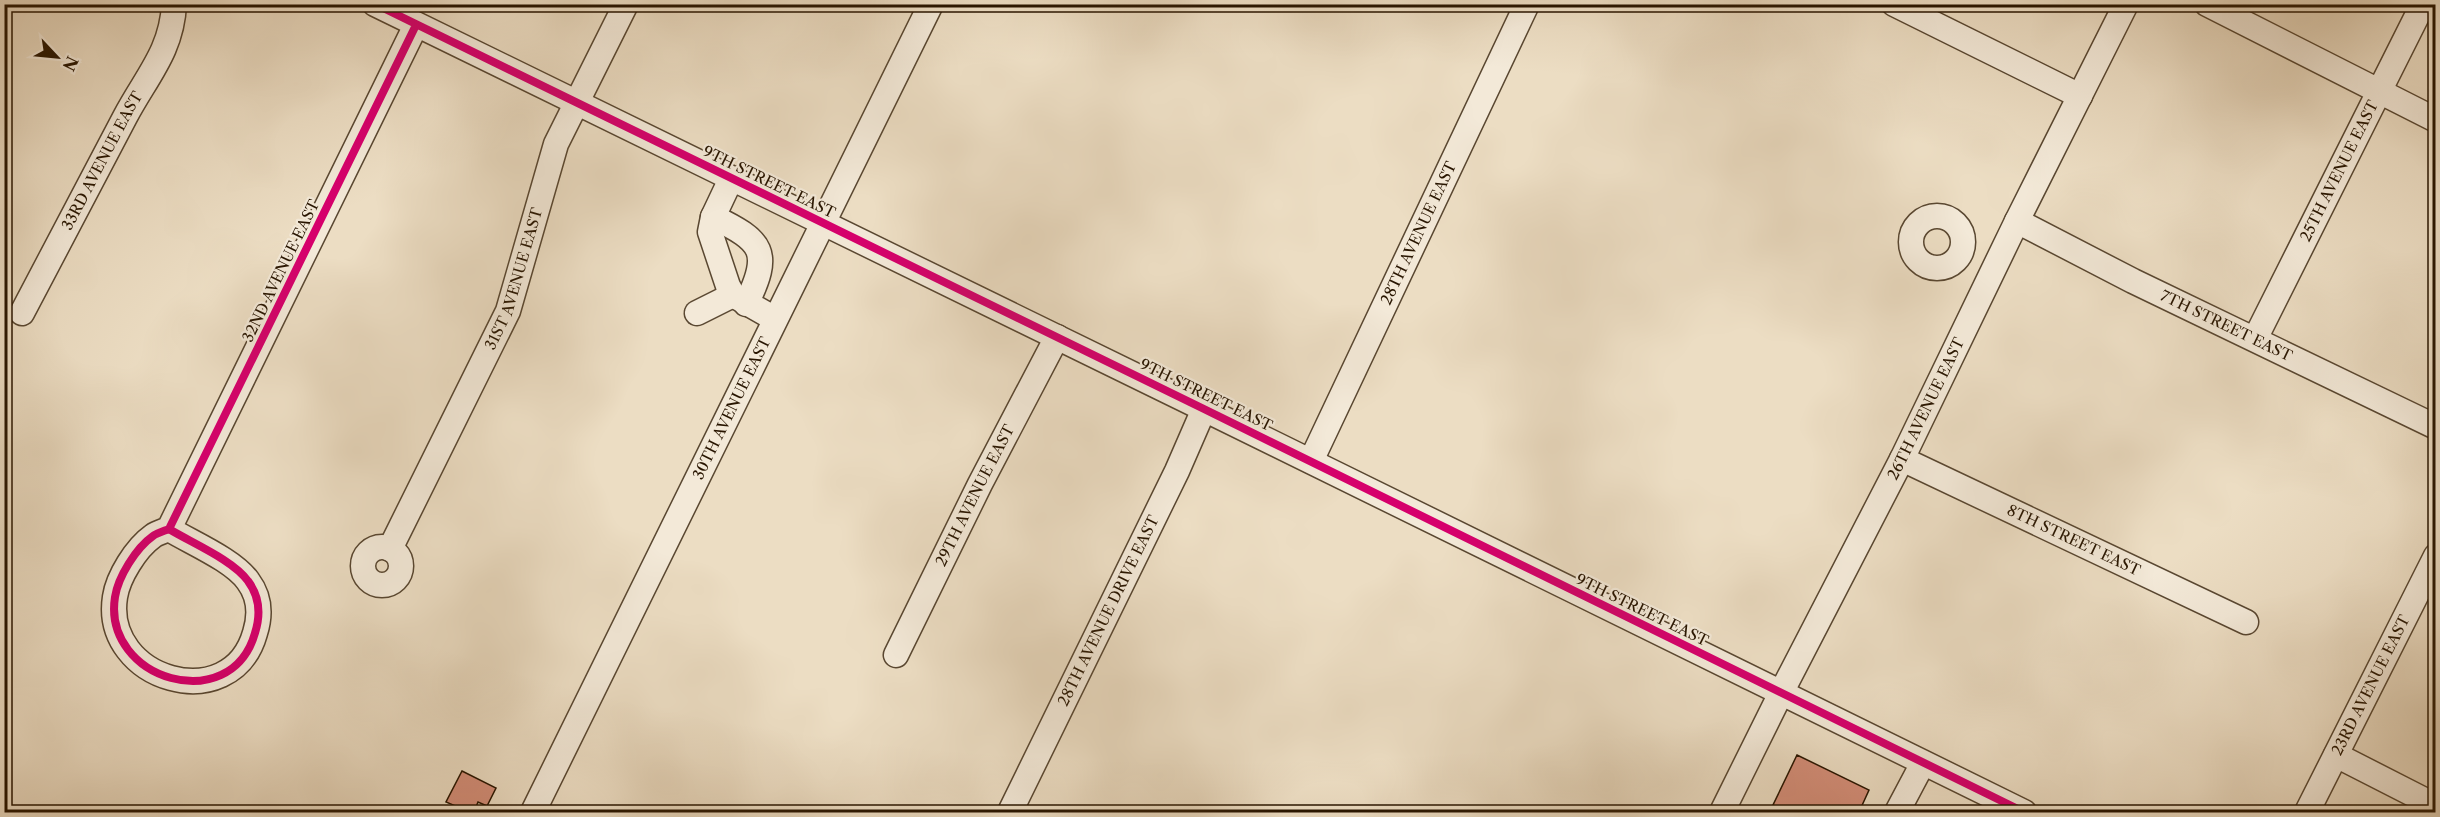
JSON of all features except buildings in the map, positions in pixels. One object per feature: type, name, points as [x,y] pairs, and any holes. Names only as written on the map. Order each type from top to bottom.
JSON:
[{"type":"street","name":"33RD AVENUE EAST","points":[[22,313],[138,92],[165,49],[173,23],[174,4]]},
{"type":"street","name":"9TH STREET EAST","points":[[375,4],[1311,461],[2024,813]]},
{"type":"street","name":"31ST AVENUE EAST","points":[[390,549],[508,311],[556,144],[626,4]]},
{"type":"street","name":"30TH AVENUE EAST","points":[[533,813],[931,4]]},
{"type":"street","name":"28TH AVENUE EAST","points":[[1311,461],[1527,4]]},
{"type":"street","points":[[1894,4],[2080,96]]},
{"type":"street","name":"26TH AVENUE EAST","points":[[1722,813],[1902,459],[2017,221],[2126,4]]},
{"type":"street","points":[[2207,4],[2436,120]]},
{"type":"street","name":"25TH AVENUE EAST","points":[[2255,339],[2423,4]]},
{"type":"street","name":"32ND AVENUE EAST","points":[[169,528],[416,25]]},
{"type":"street","points":[[731,179],[713,217],[710,232],[728,286],[740,300],[776,319]]},
{"type":"street","points":[[697,313],[740,300],[760,270],[759,252],[755,244],[742,231],[713,217]]},
{"type":"street","name":"7TH STREET EAST","points":[[2017,221],[2133,281],[2436,427]]},
{"type":"street","points":[[1962,238],[2000,256]]},
{"type":"street","name":"29TH AVENUE EAST","points":[[896,655],[980,484],[1057,337]]},
{"type":"street","name":"28TH AVENUE DRIVE EAST","points":[[1010,813],[1177,471],[1204,409]]},
{"type":"street","name":"8TH STREET EAST","points":[[1902,459],[2246,622]]},
{"type":"street","points":[[169,528],[230,565],[247,579],[258,597],[258,622],[251,646],[239,664],[212,679],[184,682],[156,673],[132,656],[119,636],[112,613],[117,587],[135,555],[152,536],[169,528]]},
{"type":"street","name":"23RD AVENUE EAST","points":[[2307,813],[2436,556]]},
{"type":"street","points":[[2336,755],[2436,806]]},
{"type":"street","points":[[1897,813],[1923,763]]},
{"type":"cycle path","points":[[375,4],[2024,812]]},
{"type":"cycle path","points":[[169,529],[233,566],[248,581],[255,593],[259,612],[255,633],[242,659],[221,675],[197,681],[171,678],[147,667],[128,650],[116,626],[117,589],[124,572],[140,548],[155,535],[169,529],[416,25]]}]
